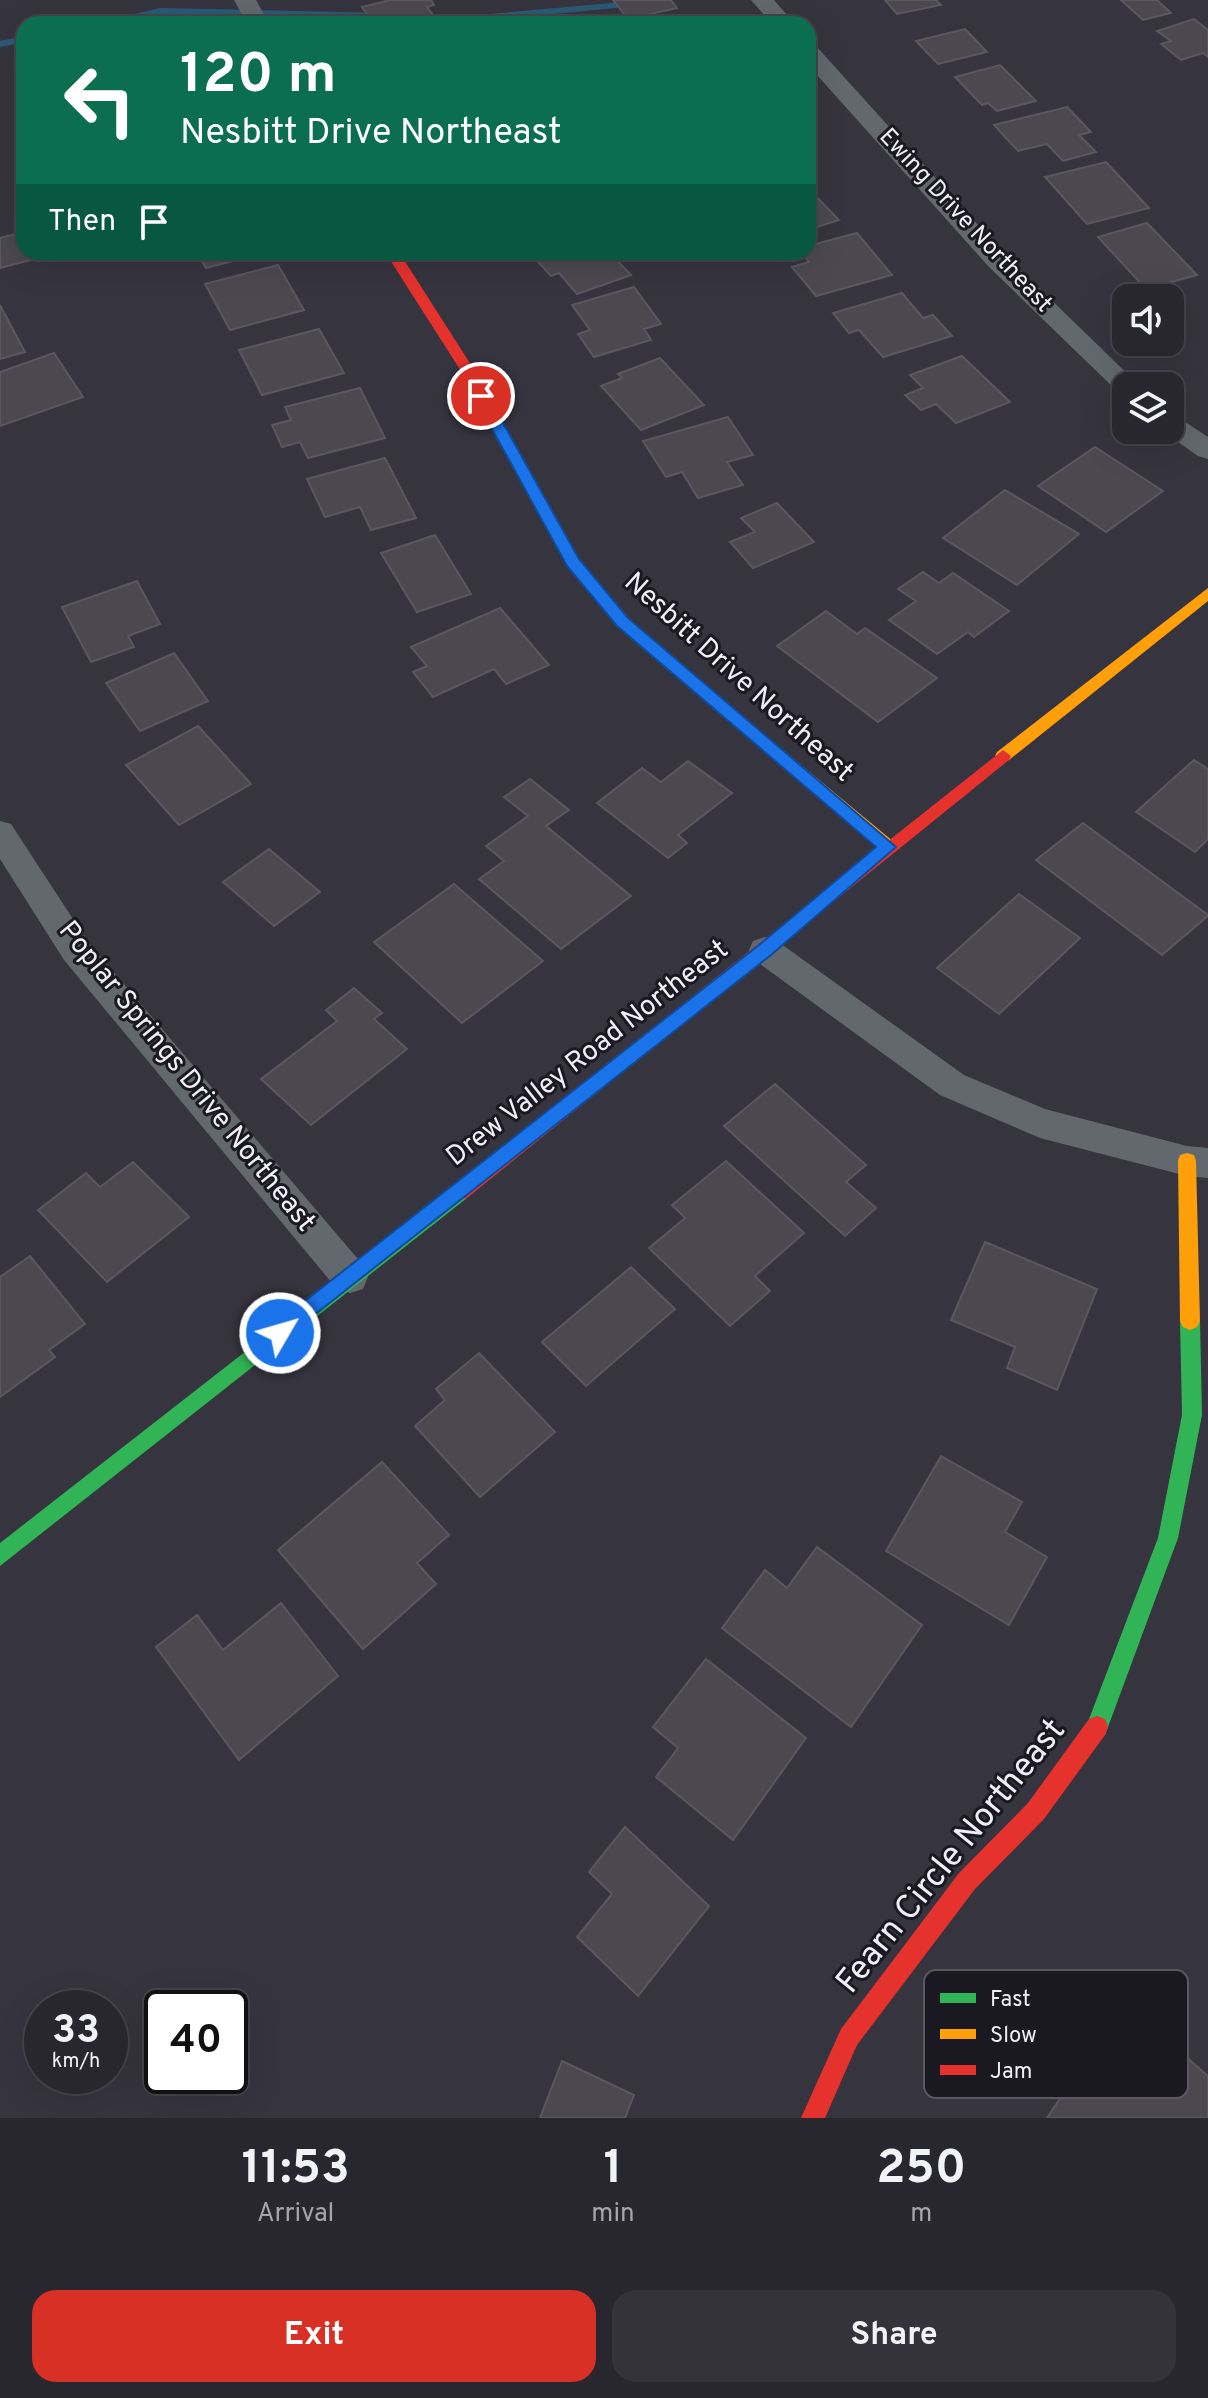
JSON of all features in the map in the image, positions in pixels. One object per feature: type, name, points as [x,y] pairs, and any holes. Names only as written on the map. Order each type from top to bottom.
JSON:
[{"type":"street","points":[[762,0],[777,16]]},
{"type":"street","name":"Ewing Drive Northeast","points":[[816,60],[998,262],[1112,372]]},
{"type":"street","name":"Nesbitt Drive Northeast","points":[[397,260],[466,368],[573,562],[622,622],[888,847]]},
{"type":"street","points":[[1184,434],[1208,450]]},
{"type":"street","name":"Drew Valley Road Northeast","points":[[0,1556],[765,950],[888,847],[1208,593]]},
{"type":"street","name":"Poplar Springs Drive Northeast","points":[[0,833],[76,951],[350,1277]]},
{"type":"street","points":[[765,950],[952,1085],[1040,1123],[1198,1162]]},
{"type":"street","name":"Fearn Circle Northeast","points":[[813,2118],[849,2037],[967,1881],[1036,1811],[1097,1726],[1168,1538],[1192,1415],[1198,1162]]},
{"type":"building","points":[[390,0],[431,0],[434,5],[427,7],[433,15],[429,16],[368,16],[362,7]]},
{"type":"building","points":[[613,0],[671,0],[677,8],[641,16],[626,16]]},
{"type":"building","points":[[885,0],[936,0],[941,5],[897,14]]},
{"type":"building","points":[[1121,0],[1157,0],[1171,13],[1143,20]]},
{"type":"building","points":[[1194,19],[1208,30],[1208,57],[1203,53],[1181,60],[1161,44],[1171,41],[1157,31]]},
{"type":"building","points":[[965,29],[987,52],[938,64],[916,41]]},
{"type":"building","points":[[1000,65],[1036,101],[997,111],[988,103],[982,105],[955,77]]},
{"type":"building","points":[[1067,107],[1091,132],[1079,135],[1096,152],[1063,161],[1047,144],[1018,151],[994,125]]},
{"type":"building","points":[[1106,162],[1149,208],[1087,224],[1045,177]]},
{"type":"building","points":[[816,196],[839,220],[816,227]]},
{"type":"building","points":[[1147,223],[1197,275],[1164,284],[1141,284],[1098,237]]},
{"type":"building","points":[[857,233],[892,275],[816,296],[792,267],[809,262],[807,260],[816,260],[816,244]]},
{"type":"building","points":[[16,234],[16,260],[30,260],[0,268],[0,238]]},
{"type":"building","points":[[202,260],[236,260],[206,268]]},
{"type":"building","points":[[536,260],[617,260],[631,275],[577,294],[559,273],[551,276]]},
{"type":"building","points":[[278,265],[304,310],[230,330],[205,284]]},
{"type":"building","points":[[634,287],[661,324],[644,329],[651,340],[594,357],[578,334],[590,330],[572,305]]},
{"type":"building","points":[[902,293],[923,318],[933,315],[952,336],[883,357],[859,330],[849,333],[833,313]]},
{"type":"building","points":[[0,305],[25,352],[0,359]]},
{"type":"building","points":[[319,329],[344,373],[262,395],[239,350]]},
{"type":"building","points":[[54,353],[83,397],[0,426],[0,372]]},
{"type":"building","points":[[962,356],[1010,402],[956,423],[936,404],[921,410],[905,395],[923,388],[910,375]]},
{"type":"building","points":[[660,358],[704,405],[641,430],[601,386],[622,378],[618,374]]},
{"type":"building","points":[[360,388],[385,438],[308,458],[300,442],[282,447],[272,425],[291,420],[285,407]]},
{"type":"building","points":[[728,417],[753,455],[727,462],[743,485],[698,498],[682,472],[666,477],[643,441]]},
{"type":"building","points":[[1095,447],[1163,491],[1106,532],[1038,486]]},
{"type":"building","points":[[385,458],[416,518],[371,530],[360,507],[325,517],[307,479]]},
{"type":"building","points":[[1005,490],[1079,534],[1017,585],[943,538]]},
{"type":"building","points":[[777,503],[814,542],[753,568],[730,542],[755,532],[741,518]]},
{"type":"building","points":[[435,535],[471,594],[417,612],[381,553]]},
{"type":"building","points":[[923,572],[939,583],[953,573],[1009,611],[974,637],[968,632],[937,654],[889,620],[916,601],[898,589]]},
{"type":"building","points":[[137,581],[160,624],[128,636],[134,647],[91,662],[62,607]]},
{"type":"building","points":[[500,608],[549,665],[506,684],[494,669],[433,697],[413,672],[427,666],[411,647]]},
{"type":"building","points":[[826,611],[857,634],[865,628],[937,678],[878,722],[777,646]]},
{"type":"building","points":[[174,653],[208,701],[140,731],[106,683]]},
{"type":"building","points":[[198,726],[251,784],[179,825],[126,765]]},
{"type":"building","points":[[1194,760],[1208,769],[1208,839],[1195,852],[1136,812]]},
{"type":"building","points":[[688,761],[732,793],[678,835],[687,843],[668,858],[597,803],[642,768],[661,782]]},
{"type":"building","points":[[530,779],[569,810],[546,826],[631,896],[561,949],[479,879],[504,861],[486,846],[528,816],[504,797]]},
{"type":"building","points":[[1083,823],[1208,916],[1162,955],[1036,860]]},
{"type":"building","points":[[269,849],[320,892],[274,926],[223,882]]},
{"type":"building","points":[[454,884],[543,961],[462,1023],[374,942]]},
{"type":"building","points":[[1019,894],[1080,938],[999,1014],[937,968]]},
{"type":"building","points":[[354,988],[382,1013],[374,1019],[407,1049],[311,1125],[261,1079],[337,1021],[326,1010]]},
{"type":"building","points":[[775,1084],[866,1165],[846,1182],[876,1208],[845,1236],[724,1126]]},
{"type":"building","points":[[726,1161],[804,1233],[755,1276],[770,1291],[730,1326],[649,1248],[685,1218],[672,1205]]},
{"type":"building","points":[[133,1162],[189,1217],[107,1282],[38,1210],[86,1173],[100,1187]]},
{"type":"building","points":[[985,1242],[1097,1289],[1057,1390],[1007,1368],[1015,1347],[951,1320]]},
{"type":"building","points":[[30,1256],[85,1324],[49,1350],[55,1357],[0,1397],[0,1277]]},
{"type":"building","points":[[631,1267],[675,1309],[586,1386],[542,1342]]},
{"type":"building","points":[[479,1353],[555,1432],[480,1497],[415,1426],[445,1400],[436,1389]]},
{"type":"building","points":[[941,1456],[1022,1502],[1005,1532],[1047,1557],[1009,1625],[886,1551]]},
{"type":"building","points":[[382,1462],[449,1535],[417,1563],[436,1584],[363,1649],[278,1550]]},
{"type":"building","points":[[817,1547],[922,1625],[851,1727],[722,1628],[765,1570],[787,1588]]},
{"type":"building","points":[[281,1603],[338,1676],[239,1760],[156,1647],[197,1615],[223,1650]]},
{"type":"building","points":[[706,1659],[806,1738],[733,1840],[656,1777],[678,1748],[653,1727]]},
{"type":"building","points":[[625,1827],[709,1906],[638,1996],[577,1937],[612,1894],[589,1872]]},
{"type":"building","points":[[1188,2058],[1208,2076],[1208,2118],[1047,2118],[1060,2098],[1188,2098]]},
{"type":"building","points":[[562,2061],[634,2095],[625,2118],[540,2118]]},
{"type":"waterway","points":[[500,16],[634,4]]},
{"type":"waterway","points":[[136,16],[160,11],[387,16]]},
{"type":"waterway","points":[[0,44],[16,41]]},
{"type":"traffic: fast","points":[[0,1556],[460,1192]]},
{"type":"traffic: fast","points":[[1097,1727],[1168,1538],[1192,1415],[1190,1321]]},
{"type":"traffic: slow","points":[[1003,756],[1208,593]]},
{"type":"traffic: slow","points":[[633,632],[888,847]]},
{"type":"traffic: slow","points":[[1187,1161],[1190,1321]]},
{"type":"traffic: jam","points":[[397,260],[466,368],[573,562],[633,632]]},
{"type":"traffic: jam","points":[[460,1192],[1003,756]]},
{"type":"traffic: jam","points":[[813,2118],[849,2037],[967,1881],[1036,1811],[1097,1727]]},
{"type":"route","points":[[280,1333],[765,950],[888,847],[622,622],[573,562],[481,396]]}]
